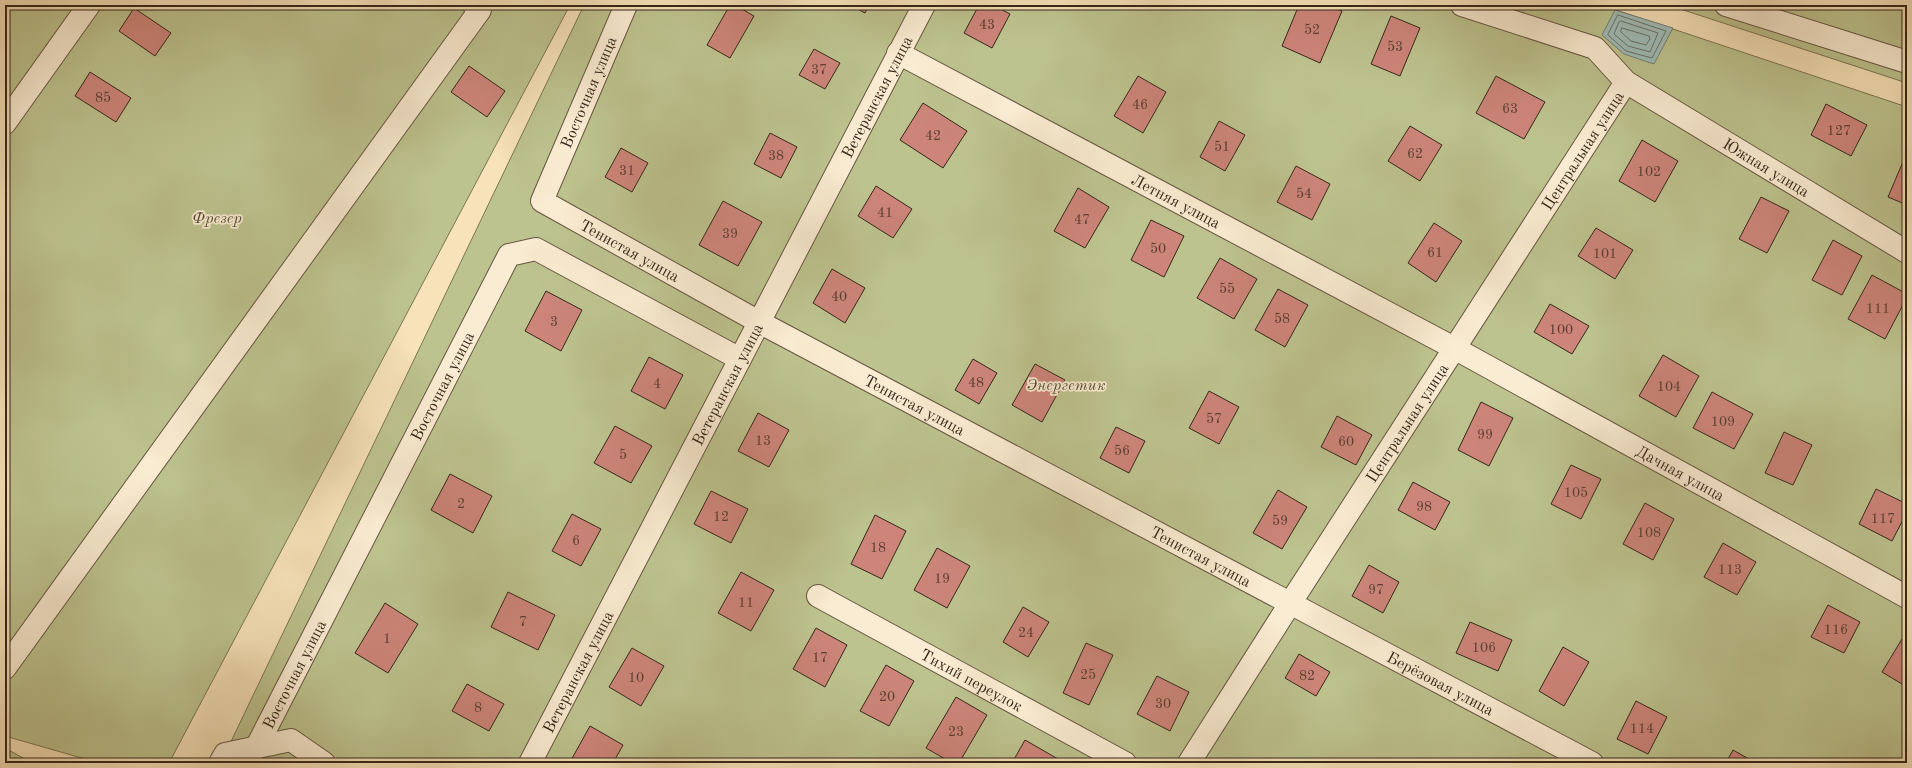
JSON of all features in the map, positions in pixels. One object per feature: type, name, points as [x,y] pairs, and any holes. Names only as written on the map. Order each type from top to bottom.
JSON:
[{"type":"street","points":[[5,123],[89,5]]},
{"type":"street","points":[[5,668],[480,10],[474,5]]},
{"type":"street","name":"Восточная улица","points":[[542,201],[626,5]]},
{"type":"street","name":"Ветеранская улица","points":[[530,763],[924,5]]},
{"type":"street","name":"Южная улица","points":[[1462,5],[1594,48],[1626,82],[1907,252]]},
{"type":"street","points":[[1726,5],[1907,62]]},
{"type":"street","name":"Летняя улица","points":[[898,54],[1454,348]]},
{"type":"street","name":"Центральная улица","points":[[1189,763],[1626,82]]},
{"type":"street","name":"Тенистая улица","points":[[542,201],[759,322],[1291,602]]},
{"type":"street","name":"Восточная улица","points":[[256,748],[509,255],[536,249],[740,360]]},
{"type":"street","name":"Дачная улица","points":[[1454,348],[1907,597]]},
{"type":"street","name":"Тихий переулок","points":[[818,596],[1125,763]]},
{"type":"street","name":"Берёзовая улица","points":[[1291,602],[1592,763]]},
{"type":"street","points":[[220,763],[225,754],[291,740],[324,763]]},
{"type":"green space","name":"Фрезер","points":[[5,5],[570,5],[169,763],[99,763],[5,736]]},
{"type":"green space","name":"Энергетик","points":[[584,5],[1601,5],[1907,107],[1907,763],[238,763],[225,754]]},
{"type":"green space","points":[[1668,5],[1907,5],[1907,83]]},
{"type":"green space","points":[[5,748],[32,763],[5,763]]},
{"type":"water","points":[[1615,10],[1673,28],[1654,64],[1624,54],[1602,35]]},
{"type":"building","points":[[730,5],[735,5],[754,16],[730,58],[707,45]]},
{"type":"building","points":[[850,5],[869,5],[865,13]]},
{"type":"building","points":[[979,5],[993,5],[1010,14],[992,48],[964,33]]},
{"type":"building","points":[[1178,5],[1188,5],[1186,9]]},
{"type":"building","points":[[1299,5],[1327,5],[1342,11],[1320,63],[1282,46]]},
{"type":"building","points":[[134,8],[171,33],[155,56],[119,31]]},
{"type":"building","points":[[1391,16],[1420,28],[1400,76],[1371,64]]},
{"type":"building","points":[[814,49],[840,63],[825,89],[799,75]]},
{"type":"building","points":[[469,66],[505,91],[487,117],[451,92]]},
{"type":"building","points":[[90,72],[131,98],[116,122],[75,96]]},
{"type":"building","points":[[1138,76],[1166,92],[1143,133],[1114,116]]},
{"type":"building","points":[[1496,76],[1545,102],[1524,139],[1476,113]]},
{"type":"building","points":[[923,103],[967,131],[943,168],[900,140]]},
{"type":"building","points":[[1826,104],[1867,125],[1851,156],[1811,135]]},
{"type":"building","points":[[1219,121],[1245,135],[1225,171],[1200,157]]},
{"type":"building","points":[[1410,126],[1442,145],[1420,181],[1388,161]]},
{"type":"building","points":[[770,133],[797,147],[781,178],[754,164]]},
{"type":"building","points":[[1642,140],[1678,161],[1655,202],[1619,181]]},
{"type":"building","points":[[621,148],[648,163],[632,192],[605,177]]},
{"type":"building","points":[[1905,157],[1907,158],[1907,205],[1888,197]]},
{"type":"building","points":[[1296,166],[1330,184],[1312,220],[1277,202]]},
{"type":"building","points":[[876,186],[912,209],[893,238],[858,216]]},
{"type":"building","points":[[1078,188],[1109,207],[1085,248],[1054,231]]},
{"type":"building","points":[[1761,197],[1789,211],[1767,253],[1739,239]]},
{"type":"building","points":[[723,201],[762,222],[738,266],[699,245]]},
{"type":"building","points":[[1151,220],[1184,236],[1164,277],[1131,260]]},
{"type":"building","points":[[1434,223],[1462,241],[1436,282],[1408,263]]},
{"type":"building","points":[[1596,228],[1633,250],[1615,279],[1578,256]]},
{"type":"building","points":[[1833,240],[1862,256],[1842,295],[1812,280]]},
{"type":"building","points":[[1220,258],[1257,279],[1234,319],[1197,298]]},
{"type":"building","points":[[832,269],[865,288],[845,323],[813,303]]},
{"type":"building","points":[[1872,275],[1907,294],[1907,297],[1885,339],[1848,319]]},
{"type":"building","points":[[1278,289],[1308,305],[1285,347],[1255,330]]},
{"type":"building","points":[[546,291],[582,310],[561,351],[525,331]]},
{"type":"building","points":[[1550,304],[1589,326],[1572,354],[1534,332]]},
{"type":"building","points":[[1663,355],[1699,376],[1676,417],[1639,396]]},
{"type":"building","points":[[649,357],[683,375],[665,409],[631,391]]},
{"type":"building","points":[[973,359],[997,373],[979,404],[955,390]]},
{"type":"building","points":[[1035,364],[1065,380],[1042,422],[1012,405]]},
{"type":"building","points":[[1209,391],[1239,407],[1219,444],[1189,428]]},
{"type":"building","points":[[1712,392],[1753,414],[1734,449],[1693,428]]},
{"type":"building","points":[[1481,402],[1513,418],[1489,466],[1458,450]]},
{"type":"building","points":[[758,413],[789,430],[769,467],[738,451]]},
{"type":"building","points":[[1337,416],[1372,435],[1356,465],[1321,447]]},
{"type":"building","points":[[615,426],[652,446],[631,483],[594,463]]},
{"type":"building","points":[[1116,427],[1145,441],[1129,473],[1100,458]]},
{"type":"building","points":[[1784,432],[1812,445],[1793,485],[1765,473]]},
{"type":"building","points":[[1571,465],[1601,479],[1581,519],[1551,504]]},
{"type":"building","points":[[450,474],[492,496],[473,533],[431,510]]},
{"type":"building","points":[[1413,482],[1450,502],[1435,530],[1398,510]]},
{"type":"building","points":[[1876,489],[1907,504],[1907,512],[1892,541],[1859,524]]},
{"type":"building","points":[[1278,490],[1307,507],[1282,549],[1253,533]]},
{"type":"building","points":[[711,491],[748,509],[731,543],[694,524]]},
{"type":"building","points":[[1645,503],[1674,519],[1653,560],[1623,544]]},
{"type":"building","points":[[572,514],[601,529],[581,566],[552,551]]},
{"type":"building","points":[[875,515],[906,531],[882,579],[851,564]]},
{"type":"building","points":[[1723,543],[1756,562],[1737,595],[1704,577]]},
{"type":"building","points":[[937,548],[970,566],[947,608],[914,590]]},
{"type":"building","points":[[1369,565],[1399,582],[1383,613],[1352,596]]},
{"type":"building","points":[[741,572],[774,590],[751,631],[718,613]]},
{"type":"building","points":[[508,592],[555,615],[538,650],[491,627]]},
{"type":"building","points":[[385,603],[418,624],[388,673],[355,653]]},
{"type":"building","points":[[1828,605],[1860,622],[1844,653],[1811,637]]},
{"type":"building","points":[[1023,607],[1049,622],[1028,657],[1003,642]]},
{"type":"building","points":[[1470,622],[1512,640],[1498,671],[1456,653]]},
{"type":"building","points":[[816,628],[847,645],[825,687],[793,669]]},
{"type":"building","points":[[1902,639],[1907,642],[1907,687],[1882,672]]},
{"type":"building","points":[[1086,643],[1113,655],[1089,705],[1063,693]]},
{"type":"building","points":[[1563,647],[1589,662],[1564,706],[1539,691]]},
{"type":"building","points":[[632,648],[664,666],[641,706],[609,687]]},
{"type":"building","points":[[1299,654],[1330,672],[1316,696],[1285,678]]},
{"type":"building","points":[[886,665],[914,681],[889,726],[860,711]]},
{"type":"building","points":[[1157,676],[1189,692],[1170,731],[1137,714]]},
{"type":"building","points":[[467,684],[504,704],[489,731],[452,711]]},
{"type":"building","points":[[956,697],[987,715],[959,763],[952,763],[926,748]]},
{"type":"building","points":[[1636,701],[1667,717],[1648,754],[1617,739]]},
{"type":"building","points":[[590,726],[623,745],[613,763],[570,762]]},
{"type":"building","points":[[1025,740],[1058,759],[1055,763],[1012,763]]},
{"type":"building","points":[[1733,750],[1756,763],[1726,763]]}]
